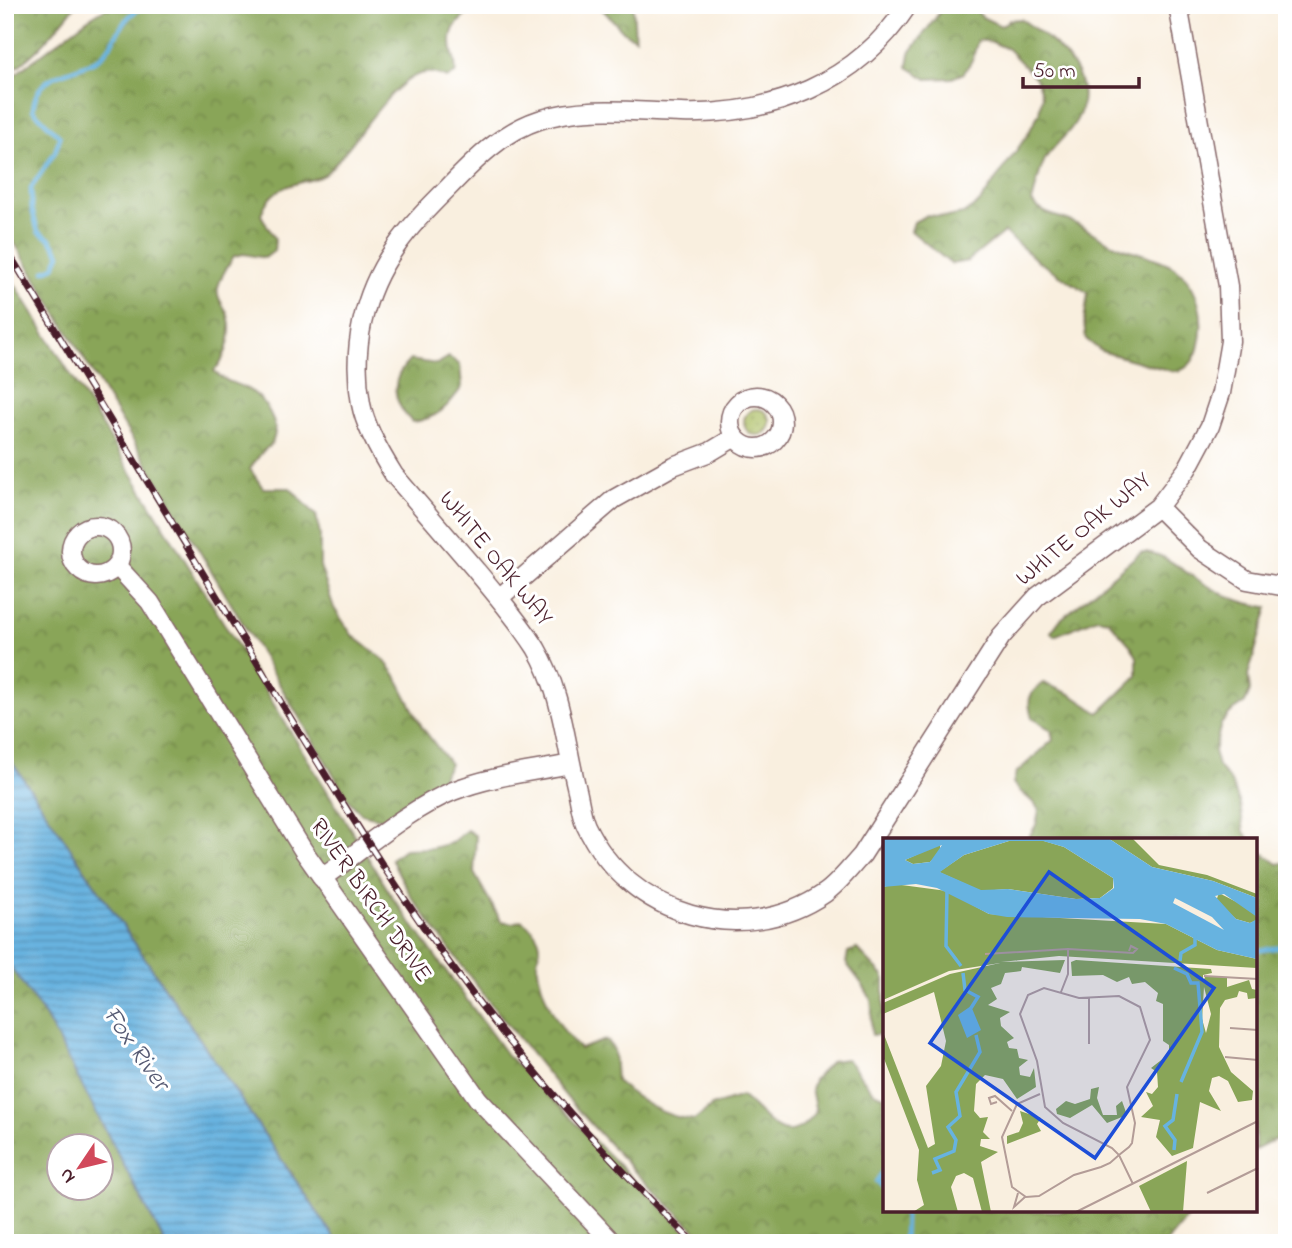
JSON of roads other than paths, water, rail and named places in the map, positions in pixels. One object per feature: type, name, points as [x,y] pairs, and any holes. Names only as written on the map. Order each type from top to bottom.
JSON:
[{"type":"street","name":"WHITE OAK WAY","points":[[908,5],[869,53],[842,74],[815,88],[779,101],[753,108],[698,113],[572,111],[536,121],[499,141],[480,155],[417,219],[394,249],[365,306],[358,358],[361,405],[382,457],[394,475],[499,598],[536,649],[559,701],[570,764],[586,825],[608,861],[644,895],[699,919],[740,922],[783,913],[826,892],[862,855],[1001,638],[1037,597],[1158,507],[1187,469],[1206,436],[1221,393],[1230,341],[1228,286],[1178,5]]},
{"type":"street","points":[[499,598],[614,499],[673,466],[710,452],[735,437]]},
{"type":"street","points":[[1158,507],[1200,549],[1247,580],[1287,587]]},
{"type":"street","name":"RIVER BIRCH DRIVE","points":[[117,566],[150,602],[322,878],[478,1099],[613,1243]]},
{"type":"street","points":[[322,878],[407,817],[453,791],[478,782],[570,764]]},
{"type":"water","name":"Fox River","points":[[5,752],[338,1243],[165,1243],[116,1150],[116,1132],[107,1132],[46,1017],[5,959]]},
{"type":"waterway","points":[[45,271],[54,267],[60,254],[50,239],[38,232],[32,209],[31,188],[55,152],[60,137],[33,110],[36,97],[48,81],[98,59],[127,19],[145,5]]},
{"type":"waterway","points":[[1257,951],[1287,946]]},
{"type":"waterway","points":[[883,1172],[876,1182],[883,1189]]},
{"type":"waterway","points":[[903,1213],[904,1243]]},
{"type":"railway","points":[[5,247],[317,761],[436,944],[504,1034],[577,1121],[694,1243]]}]
